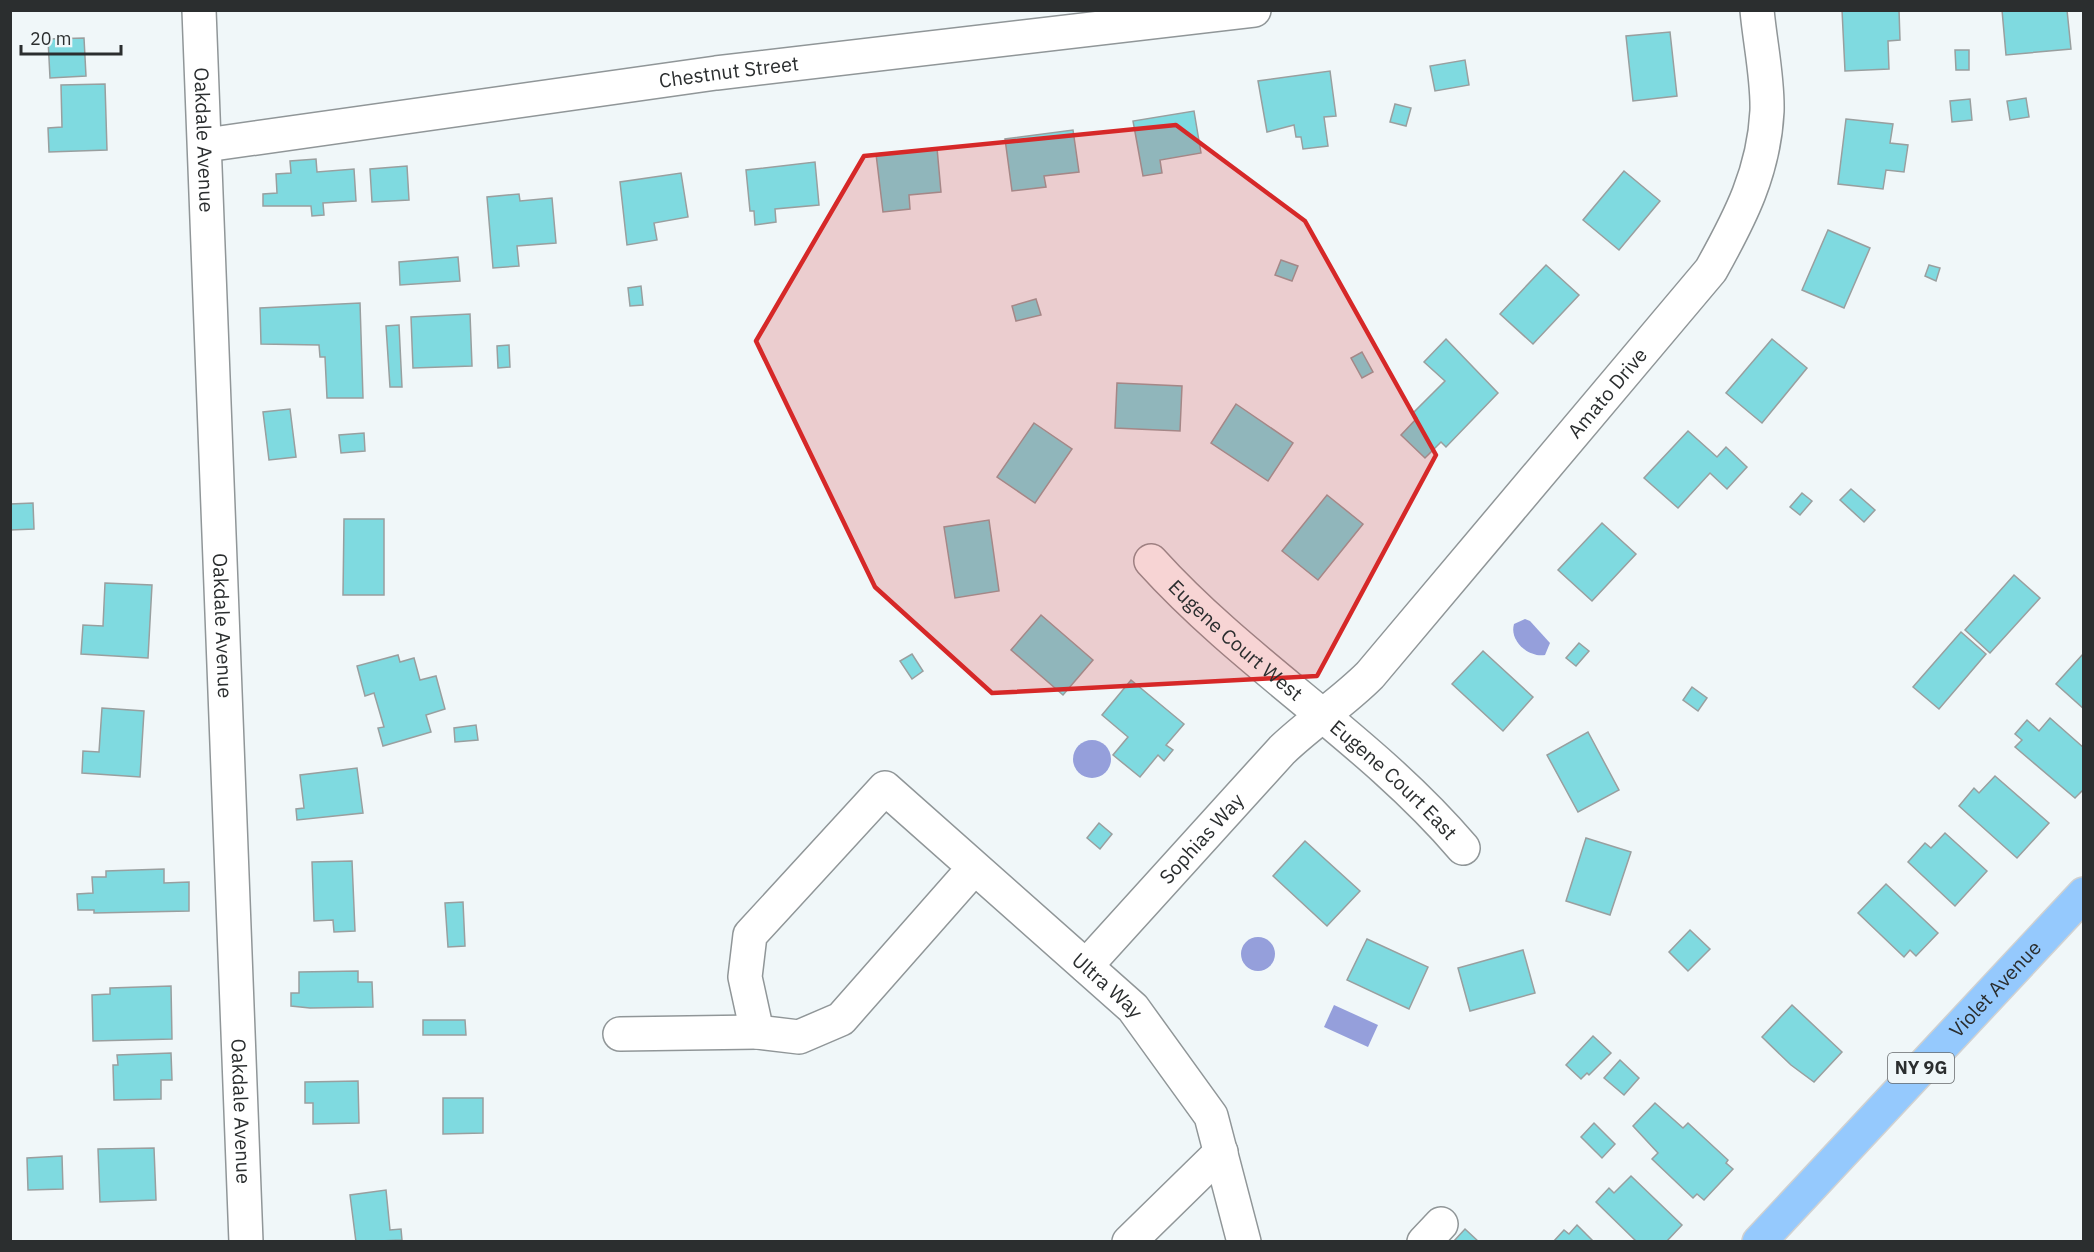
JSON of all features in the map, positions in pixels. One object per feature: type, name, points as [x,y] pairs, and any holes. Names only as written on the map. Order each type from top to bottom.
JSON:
[{"type":"main road","name":"Violet Avenue","points":[[1759,1242],[2084,894]]},
{"type":"street","name":"Oakdale Avenue","points":[[199,10],[206,145],[246,1242]]},
{"type":"street","name":"Chestnut Street","points":[[206,145],[716,73],[1254,10]]},
{"type":"street","name":"Amato Drive","points":[[1322,716],[1347,698],[1370,675],[1711,270],[1744,209],[1760,165],[1767,110],[1757,10]]},
{"type":"street","name":"Eugene Court West","points":[[1151,561],[1216,627],[1322,716]]},
{"type":"street","name":"Eugene Court East","points":[[1322,716],[1405,787],[1438,818],[1463,848]]},
{"type":"street","name":"Sophias Way","points":[[1086,966],[1282,750],[1322,716]]},
{"type":"street","name":"Ultra Way","points":[[757,1032],[745,977],[750,935],[885,788],[1133,1008],[1211,1116],[1244,1242]]},
{"type":"street","points":[[620,1034],[757,1032],[799,1037],[841,1019],[974,868]]},
{"type":"street","points":[[1130,1242],[1221,1152]]},
{"type":"highlighted area","points":[[1176,125],[1305,221],[1436,455],[1317,676],[992,693],[875,587],[756,341],[864,156]]},
{"type":"water","points":[[1525,619],[1530,621],[1550,643],[1545,655],[1533,654],[1517,642],[1513,630],[1514,624]]},
{"type":"water","points":[[1092,740],[1105,746],[1111,759],[1105,772],[1092,778],[1079,772],[1073,759],[1079,746]]},
{"type":"water","points":[[1258,937],[1270,942],[1275,954],[1270,966],[1258,971],[1246,966],[1241,954],[1246,942]]},
{"type":"water","points":[[1334,1005],[1378,1025],[1368,1047],[1324,1027]]},
{"type":"building","points":[[1842,10],[1899,10],[1900,40],[1888,41],[1889,69],[1845,71]]},
{"type":"building","points":[[2002,10],[2067,10],[2071,49],[2006,55]]},
{"type":"building","points":[[1670,32],[1677,96],[1633,101],[1626,36]]},
{"type":"building","points":[[84,38],[86,76],[50,78],[48,39]]},
{"type":"building","points":[[1955,50],[1969,50],[1969,70],[1956,70]]},
{"type":"building","points":[[1465,60],[1469,85],[1435,91],[1430,66]]},
{"type":"building","points":[[1330,71],[1336,116],[1324,117],[1328,146],[1303,149],[1301,137],[1296,137],[1294,125],[1267,132],[1258,81]]},
{"type":"building","points":[[105,84],[107,150],[49,152],[48,128],[62,127],[61,85]]},
{"type":"building","points":[[2026,98],[2029,117],[2010,120],[2007,101]]},
{"type":"building","points":[[1970,99],[1972,120],[1952,122],[1950,101]]},
{"type":"building","points":[[1395,104],[1411,108],[1406,126],[1390,122]]},
{"type":"building","points":[[1194,111],[1201,153],[1160,160],[1162,173],[1143,176],[1133,121]]},
{"type":"building","points":[[1846,119],[1893,124],[1890,143],[1908,145],[1904,172],[1886,170],[1883,189],[1838,184]]},
{"type":"building","points":[[1073,130],[1079,172],[1044,176],[1046,187],[1012,191],[1005,139]]},
{"type":"building","points":[[937,148],[941,192],[909,195],[910,209],[883,212],[876,154]]},
{"type":"building","points":[[316,159],[317,172],[354,169],[356,201],[323,203],[324,215],[312,216],[311,206],[263,206],[263,194],[277,193],[276,174],[291,173],[290,161]]},
{"type":"building","points":[[815,162],[819,205],[775,209],[776,222],[755,225],[754,211],[750,211],[746,170]]},
{"type":"building","points":[[407,166],[409,200],[372,202],[370,169]]},
{"type":"building","points":[[1624,171],[1660,201],[1619,250],[1583,220]]},
{"type":"building","points":[[681,173],[688,217],[654,223],[657,240],[627,245],[620,182]]},
{"type":"building","points":[[519,194],[520,201],[552,198],[556,243],[517,246],[519,266],[493,268],[487,197]]},
{"type":"building","points":[[1828,230],[1870,248],[1844,308],[1802,290]]},
{"type":"building","points":[[458,257],[460,281],[400,285],[399,262]]},
{"type":"building","points":[[1281,260],[1298,266],[1292,281],[1275,275]]},
{"type":"building","points":[[1546,265],[1579,295],[1533,344],[1500,314]]},
{"type":"building","points":[[1929,265],[1940,268],[1936,281],[1925,276]]},
{"type":"building","points":[[641,286],[643,305],[630,306],[628,288]]},
{"type":"building","points":[[1036,299],[1041,315],[1016,321],[1012,306]]},
{"type":"building","points":[[360,303],[363,398],[327,398],[325,357],[320,357],[319,345],[261,344],[260,308]]},
{"type":"building","points":[[470,314],[472,366],[413,368],[411,317]]},
{"type":"building","points":[[399,325],[402,387],[390,387],[386,326]]},
{"type":"building","points":[[1446,339],[1498,393],[1446,447],[1441,442],[1425,458],[1401,435],[1417,418],[1412,414],[1445,381],[1424,362]]},
{"type":"building","points":[[1772,339],[1807,368],[1762,423],[1726,393]]},
{"type":"building","points":[[509,345],[510,367],[498,368],[497,346]]},
{"type":"building","points":[[1362,352],[1373,372],[1362,378],[1351,358]]},
{"type":"building","points":[[1117,383],[1182,386],[1180,431],[1115,428]]},
{"type":"building","points":[[1236,404],[1293,443],[1268,481],[1211,443]]},
{"type":"building","points":[[290,409],[296,457],[269,460],[263,412]]},
{"type":"building","points":[[1034,423],[1072,449],[1035,503],[997,477]]},
{"type":"building","points":[[1688,431],[1717,457],[1726,447],[1747,467],[1727,489],[1710,473],[1678,508],[1644,478]]},
{"type":"building","points":[[364,433],[365,451],[341,453],[339,435]]},
{"type":"building","points":[[1851,489],[1875,510],[1864,522],[1840,500]]},
{"type":"building","points":[[1802,493],[1812,501],[1800,515],[1790,507]]},
{"type":"building","points":[[1327,495],[1363,524],[1318,580],[1282,551]]},
{"type":"building","points":[[33,503],[34,529],[10,530],[10,504]]},
{"type":"building","points":[[344,519],[384,519],[384,595],[343,595]]},
{"type":"building","points":[[989,520],[999,591],[955,598],[944,527]]},
{"type":"building","points":[[1602,523],[1636,554],[1592,601],[1558,570]]},
{"type":"building","points":[[2014,575],[2040,598],[1990,653],[1965,630]]},
{"type":"building","points":[[105,583],[152,585],[148,658],[81,654],[83,625],[103,626]]},
{"type":"building","points":[[1041,615],[1093,660],[1063,695],[1011,650]]},
{"type":"building","points":[[1961,632],[1986,654],[1939,709],[1913,687]]},
{"type":"building","points":[[1579,643],[1589,651],[1576,666],[1566,658]]},
{"type":"building","points":[[1483,651],[1533,697],[1503,731],[1452,684]]},
{"type":"building","points":[[912,654],[923,671],[912,679],[900,661]]},
{"type":"building","points":[[2084,654],[2084,709],[2056,684]]},
{"type":"building","points":[[398,655],[400,662],[414,658],[420,680],[436,676],[445,709],[426,715],[431,732],[383,746],[378,728],[384,727],[374,693],[365,696],[357,666]]},
{"type":"building","points":[[1131,680],[1184,724],[1166,745],[1173,750],[1164,761],[1158,755],[1140,777],[1113,755],[1128,737],[1102,715]]},
{"type":"building","points":[[1692,687],[1707,698],[1698,711],[1683,700]]},
{"type":"building","points":[[102,708],[144,711],[140,777],[82,773],[83,751],[99,752]]},
{"type":"building","points":[[2050,718],[2084,748],[2084,789],[2075,798],[2015,747],[2022,740],[2015,734],[2027,720],[2039,731]]},
{"type":"building","points":[[476,725],[478,740],[455,742],[454,728]]},
{"type":"building","points":[[1588,732],[1619,790],[1578,812],[1547,755]]},
{"type":"building","points":[[357,768],[363,813],[297,820],[296,809],[304,808],[300,775]]},
{"type":"building","points":[[1995,776],[2049,823],[2017,858],[1959,806],[1974,788],[1979,793]]},
{"type":"building","points":[[1099,823],[1112,834],[1100,849],[1087,838]]},
{"type":"building","points":[[1945,833],[1987,871],[1955,906],[1908,862],[1925,843],[1931,848]]},
{"type":"building","points":[[1586,838],[1631,852],[1610,915],[1566,901]]},
{"type":"building","points":[[1305,841],[1360,891],[1327,926],[1273,876]]},
{"type":"building","points":[[352,861],[355,931],[334,932],[333,920],[314,921],[312,862]]},
{"type":"building","points":[[164,869],[164,883],[189,882],[189,911],[94,913],[94,910],[78,910],[77,894],[93,893],[92,877],[106,877],[106,871]]},
{"type":"building","points":[[1886,884],[1938,933],[1916,956],[1910,950],[1904,957],[1858,913]]},
{"type":"building","points":[[463,902],[465,946],[448,947],[445,903]]},
{"type":"building","points":[[1690,930],[1710,949],[1688,971],[1669,952]]},
{"type":"building","points":[[1367,939],[1428,967],[1409,1009],[1347,980]]},
{"type":"building","points":[[1523,950],[1535,993],[1470,1011],[1458,968]]},
{"type":"building","points":[[358,971],[358,982],[372,982],[373,1007],[291,1006],[291,993],[299,993],[299,972]]},
{"type":"building","points":[[171,986],[172,1039],[93,1041],[92,995],[110,994],[110,988]]},
{"type":"building","points":[[1792,1005],[1842,1052],[1814,1082],[1791,1065],[1762,1037]]},
{"type":"building","points":[[423,1020],[465,1020],[466,1035],[423,1035]]},
{"type":"building","points":[[1593,1036],[1611,1053],[1589,1075],[1587,1073],[1581,1079],[1566,1065]]},
{"type":"building","points":[[171,1053],[172,1080],[161,1080],[161,1099],[114,1100],[113,1065],[118,1065],[117,1055]]},
{"type":"building","points":[[1620,1060],[1639,1078],[1624,1095],[1604,1078]]},
{"type":"building","points":[[358,1081],[359,1123],[313,1124],[313,1103],[305,1103],[305,1082]]},
{"type":"building","points":[[443,1098],[483,1098],[483,1133],[443,1134]]},
{"type":"building","points":[[1655,1103],[1683,1128],[1688,1123],[1728,1160],[1726,1163],[1733,1169],[1704,1200],[1697,1194],[1693,1198],[1652,1159],[1658,1153],[1633,1126]]},
{"type":"building","points":[[1594,1123],[1615,1144],[1602,1158],[1581,1137]]},
{"type":"building","points":[[154,1148],[156,1200],[100,1202],[98,1149]]},
{"type":"building","points":[[62,1156],[63,1189],[28,1190],[27,1158]]},
{"type":"building","points":[[1631,1176],[1682,1225],[1666,1242],[1637,1242],[1596,1202],[1609,1188],[1614,1193]]},
{"type":"building","points":[[386,1190],[390,1230],[401,1229],[402,1240],[356,1242],[350,1195]]},
{"type":"building","points":[[1577,1225],[1594,1242],[1553,1242],[1564,1230],[1569,1234]]},
{"type":"building","points":[[1465,1229],[1479,1242],[1453,1242]]}]
